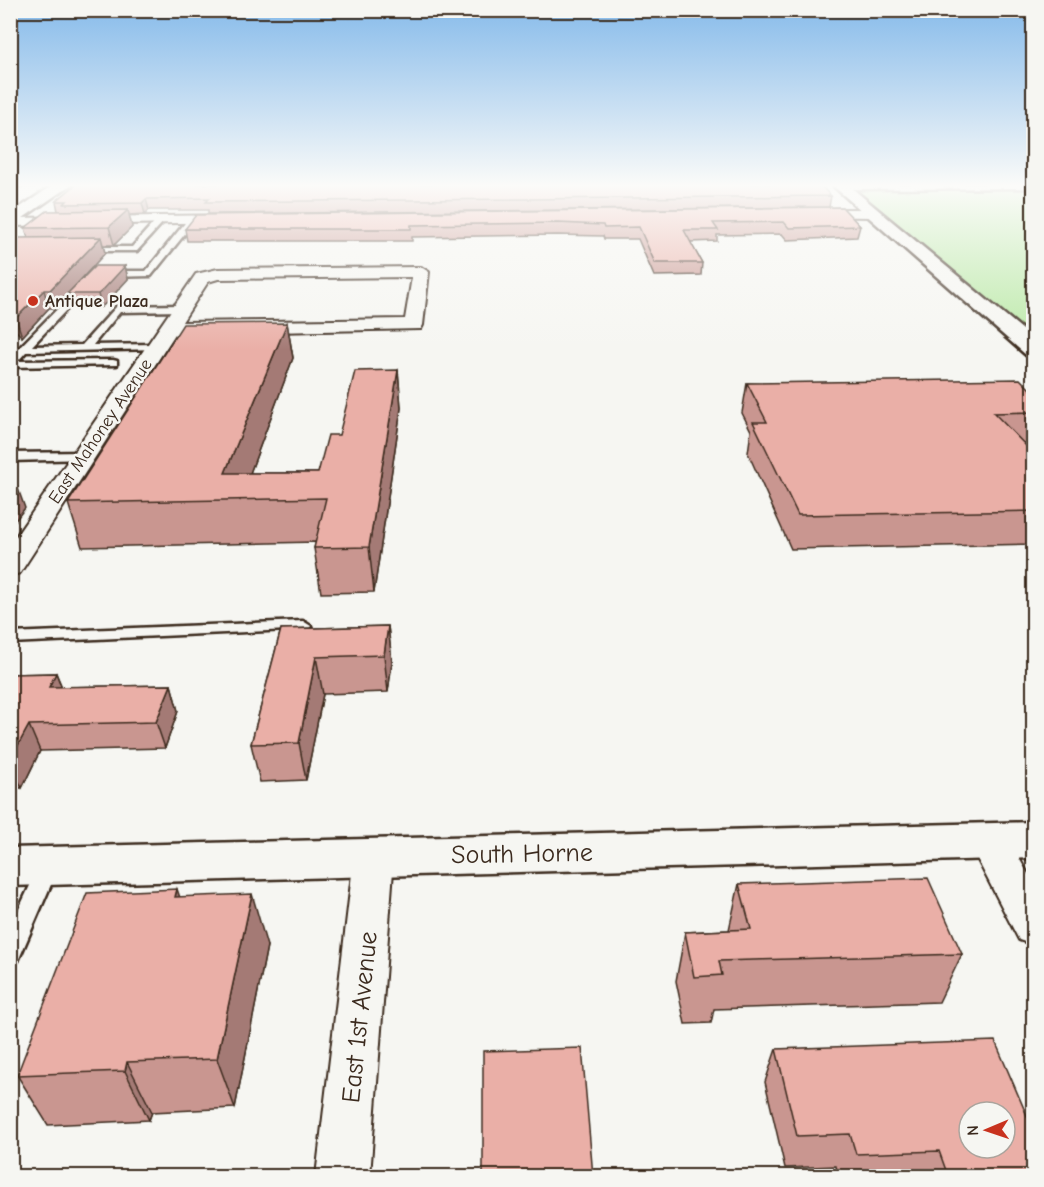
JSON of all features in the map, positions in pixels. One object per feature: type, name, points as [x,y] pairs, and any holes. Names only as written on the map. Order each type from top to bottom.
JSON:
[{"type":"street","points":[[903,239],[1034,350]]},
{"type":"street","name":"East Mahoney Avenue","points":[[10,567],[186,301],[202,278],[218,274],[421,272],[414,325],[162,338]]},
{"type":"street","name":"South Horne","points":[[29,867],[1034,840]]},
{"type":"street","points":[[988,842],[1034,926]]},
{"type":"street","name":"East 1st Avenue","points":[[343,1176],[374,857]]},
{"type":"lane","points":[[78,249],[134,249],[143,239]]},
{"type":"lane","points":[[95,275],[148,274],[176,239]]},
{"type":"lane","points":[[10,364],[88,283]]},
{"type":"lane","points":[[85,348],[117,309],[186,301]]},
{"type":"lane","points":[[26,349],[85,348],[162,338]]},
{"type":"lane","points":[[10,364],[113,363]]},
{"type":"lane","points":[[10,457],[84,456]]},
{"type":"lane","points":[[10,638],[303,626]]},
{"type":"lane","points":[[10,954],[29,867]]},
{"type":"green space","points":[[913,239],[1033,239],[1033,340]]},
{"type":"building","points":[[13,239],[99,239],[50,290],[44,290],[16,318],[10,312],[10,242]]},
{"type":"building","points":[[645,239],[689,239],[702,263],[655,263]]},
{"type":"building","points":[[95,266],[125,266],[98,294],[67,294]]},
{"type":"building","points":[[287,323],[225,473],[318,473],[328,435],[339,435],[355,371],[398,370],[369,547],[314,548],[326,498],[68,503],[183,324]]},
{"type":"building","points":[[1020,379],[1034,393],[1034,412],[994,413],[1034,454],[1034,511],[798,515],[753,422],[767,422],[747,383]]},
{"type":"building","points":[[388,626],[384,655],[316,657],[299,743],[251,744],[281,629]]},
{"type":"building","points":[[56,673],[49,687],[171,685],[156,722],[29,725],[10,760],[10,674]]},
{"type":"building","points":[[928,878],[962,954],[719,961],[722,975],[694,977],[685,932],[751,929],[739,884]]},
{"type":"building","points":[[177,889],[175,897],[252,894],[217,1059],[127,1062],[125,1071],[17,1075],[87,893]]},
{"type":"building","points":[[995,1041],[1034,1132],[1034,1176],[948,1176],[939,1151],[856,1154],[850,1134],[797,1136],[776,1049]]},
{"type":"building","points":[[582,1048],[593,1176],[483,1176],[483,1051]]},
{"type":"place","name":"Antique Plaza","points":[[33,301]]}]
